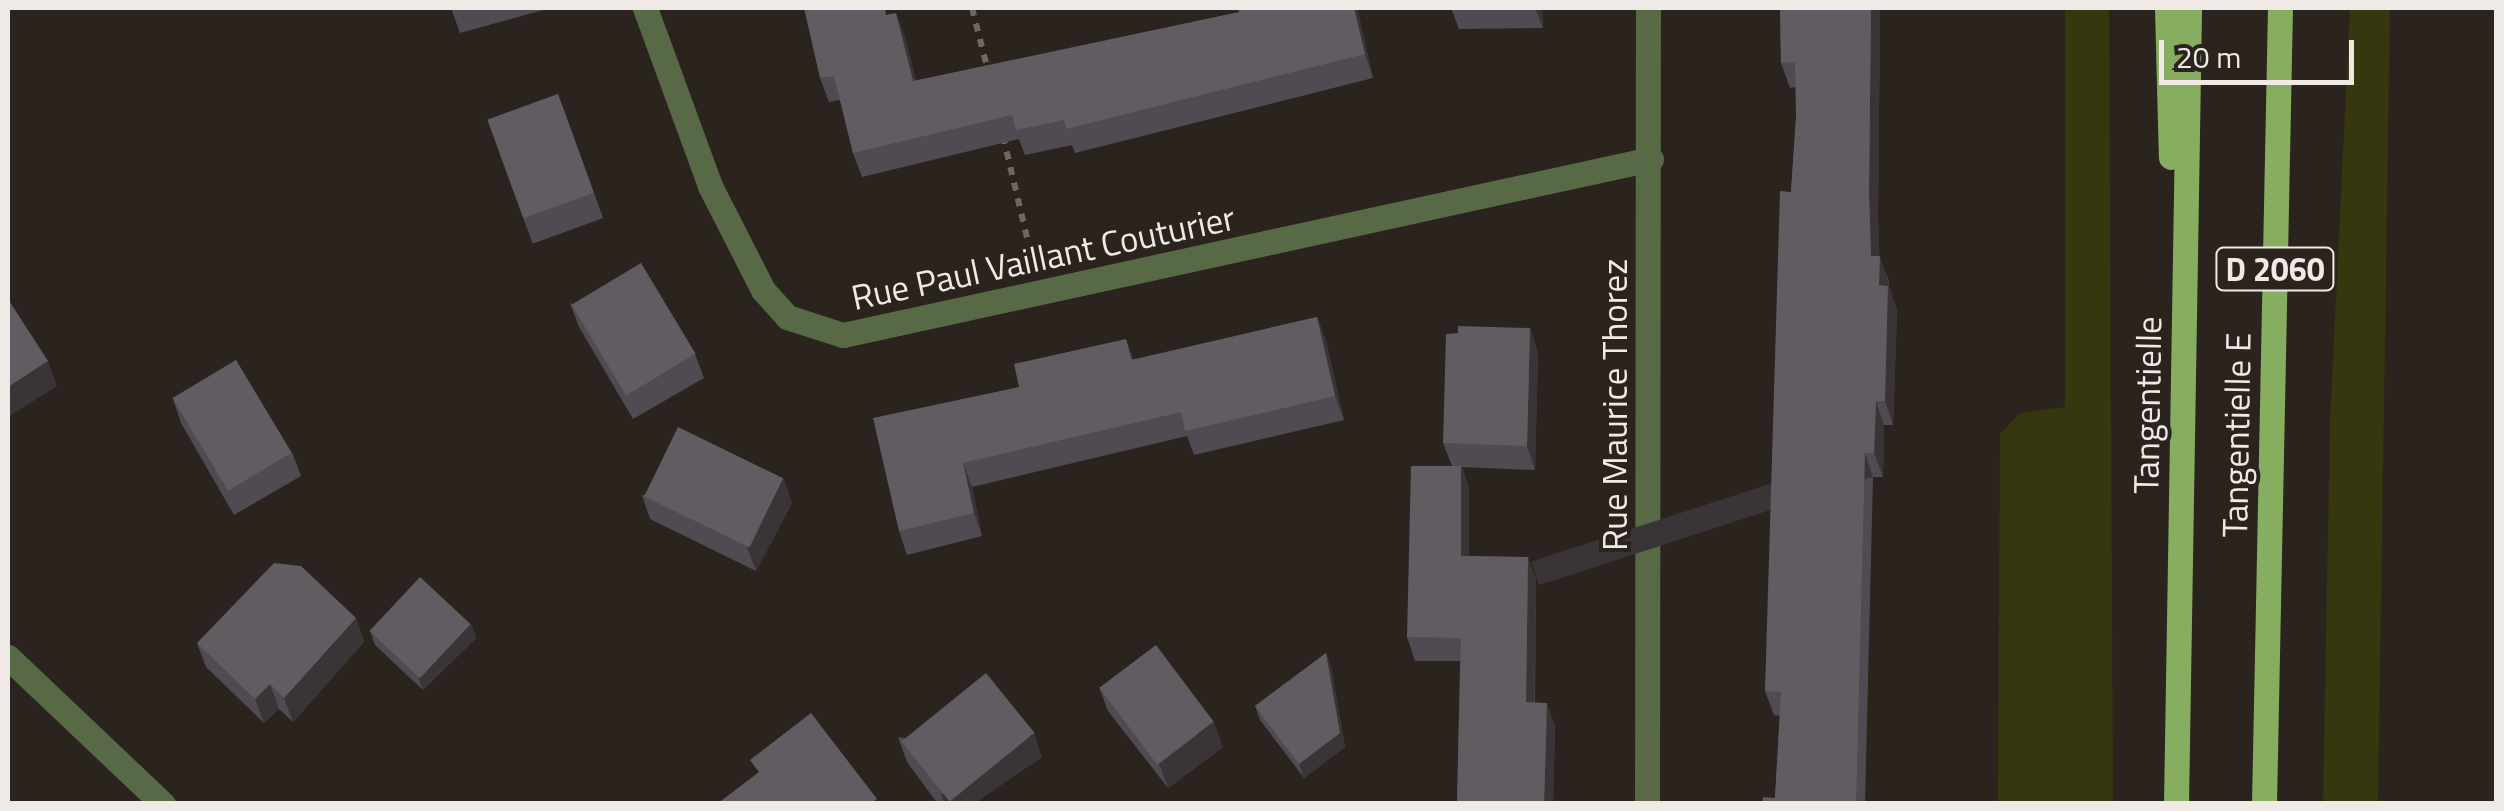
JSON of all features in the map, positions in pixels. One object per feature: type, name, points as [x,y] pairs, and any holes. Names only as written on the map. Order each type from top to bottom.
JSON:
[{"type":"main road","points":[[2166,8],[2180,527]]},
{"type":"main road","name":"Tangentielle","points":[[2176,804],[2189,8]]},
{"type":"main road","name":"Tangentielle E","points":[[2264,804],[2280,8]]},
{"type":"street","name":"Rue Paul Vaillant Couturier","points":[[645,8],[710,186],[762,290],[787,317],[843,335],[1042,296],[1651,158]]},
{"type":"street","name":"Rue Maurice Thorez","points":[[1647,804],[1651,158],[1648,8]]},
{"type":"street","points":[[8,657],[163,804]]},
{"type":"path","points":[[972,8],[990,81]]},
{"type":"path","points":[[999,118],[1042,296]]},
{"type":"shaded area","points":[[2065,8],[2109,8],[2113,803],[1998,803],[2000,434],[2020,413],[2065,407]]},
{"type":"shaded area","points":[[2350,8],[2390,8],[2378,804],[2323,803],[2330,422]]},
{"type":"building","points":[[804,8],[885,8],[886,15],[896,13],[913,81],[1239,12],[1238,8],[1354,8],[1365,54],[1066,129],[1064,120],[1016,130],[1012,115],[853,153],[834,76],[820,78]]},
{"type":"building","points":[[1780,8],[1871,8],[1871,256],[1880,256],[1879,285],[1888,286],[1885,401],[1876,401],[1874,453],[1865,453],[1856,804],[1762,804],[1763,797],[1775,798],[1781,692],[1765,691],[1780,191],[1791,192],[1796,117],[1795,62],[1781,63]]},
{"type":"building","points":[[558,94],[594,193],[523,218],[488,120]]},
{"type":"building","points":[[641,263],[696,354],[626,396],[572,305]]},
{"type":"building","points":[[8,299],[48,361],[8,387]]},
{"type":"building","points":[[1317,317],[1335,396],[1185,431],[1181,412],[963,463],[974,513],[899,531],[873,418],[1019,387],[1014,364],[1126,339],[1131,360]]},
{"type":"building","points":[[1458,326],[1530,328],[1527,446],[1443,443],[1446,334],[1458,333]]},
{"type":"building","points":[[236,360],[292,453],[228,491],[173,398]]},
{"type":"building","points":[[678,427],[783,478],[749,547],[644,496]]},
{"type":"building","points":[[1411,466],[1461,466],[1461,556],[1528,557],[1526,702],[1547,703],[1544,804],[1457,804],[1461,638],[1407,637]]},
{"type":"building","points":[[274,563],[301,566],[356,618],[284,698],[270,684],[255,699],[197,643]]},
{"type":"building","points":[[420,577],[470,624],[420,678],[370,631]]},
{"type":"building","points":[[1156,645],[1214,722],[1157,764],[1099,688]]},
{"type":"building","points":[[1326,653],[1340,733],[1299,764],[1255,706]]},
{"type":"building","points":[[986,673],[1034,733],[950,801],[901,742]]},
{"type":"building","points":[[811,713],[877,799],[870,804],[717,804],[759,772],[750,760]]}]
